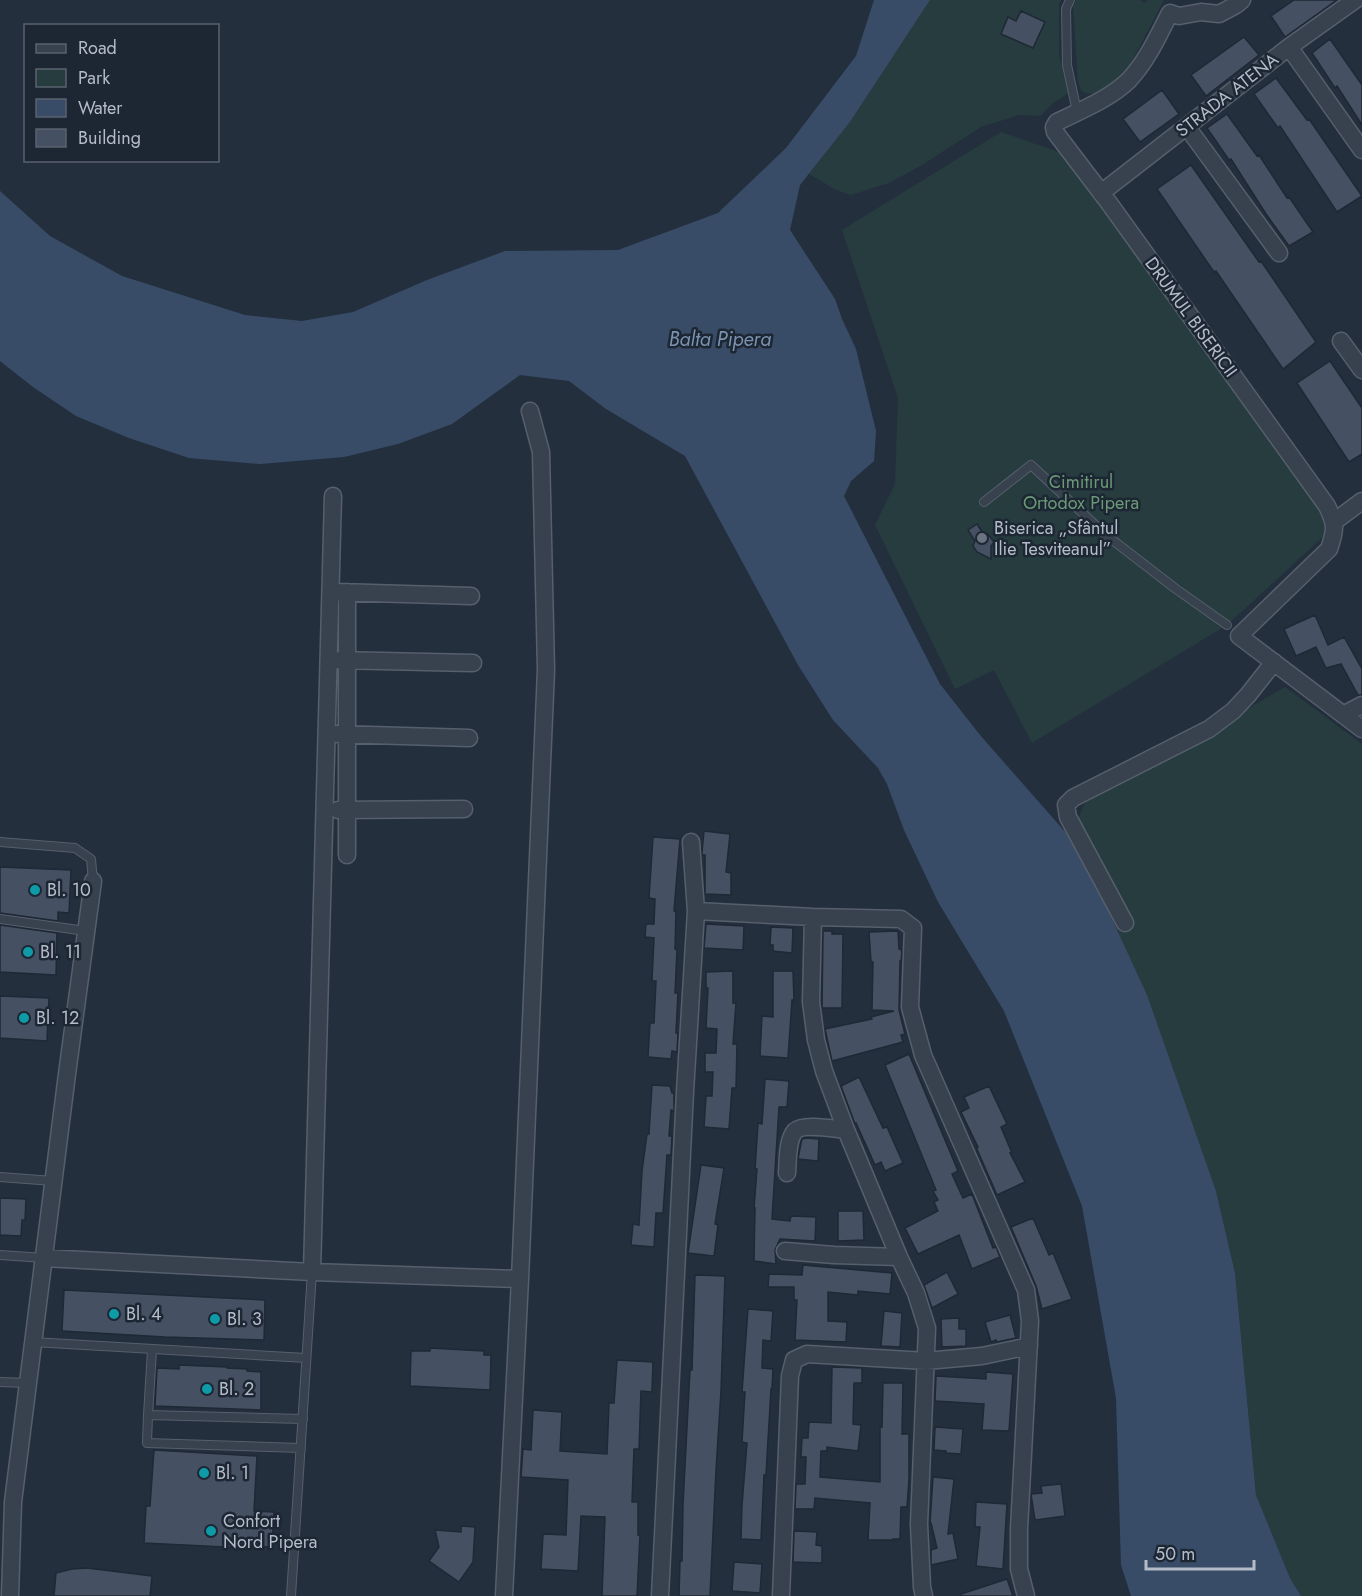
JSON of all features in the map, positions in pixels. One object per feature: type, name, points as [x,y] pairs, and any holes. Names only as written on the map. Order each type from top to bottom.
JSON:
[{"type":"street","name":"DRUMUL BISERICII","points":[[1173,6],[1179,16],[1201,12],[1218,14],[1242,0]]},
{"type":"street","name":"STRADA ATENA","points":[[1101,193],[1289,47],[1355,0]]},
{"type":"street","name":"DRUMUL BISERICII","points":[[1173,6],[1145,60],[1127,82],[1114,92],[1057,122],[1054,132],[1101,193],[1327,506],[1335,521]]},
{"type":"street","points":[[1289,47],[1362,150]]},
{"type":"street","points":[[1187,127],[1279,253]]},
{"type":"street","points":[[1341,341],[1362,370]]},
{"type":"street","points":[[504,1596],[546,670],[541,452],[530,411]]},
{"type":"street","points":[[333,496],[346,660],[347,855]]},
{"type":"street","points":[[1362,501],[1335,521],[1334,535],[1329,549],[1233,631],[1362,729]]},
{"type":"street","points":[[312,1272],[329,660],[339,592]]},
{"type":"street","points":[[339,592],[471,596]]},
{"type":"street","points":[[329,660],[473,663]]},
{"type":"street","points":[[1125,923],[1068,817],[1066,805],[1073,798],[1209,729],[1241,703],[1274,662]]},
{"type":"street","points":[[1343,715],[1362,705]]},
{"type":"street","points":[[327,734],[469,738]]},
{"type":"street","points":[[325,810],[464,809]]},
{"type":"street","points":[[660,1596],[696,911],[691,842]]},
{"type":"street","points":[[10,1596],[14,1502],[53,1181],[93,881]]},
{"type":"street","points":[[696,911],[901,919],[913,928],[910,1007],[915,1031],[923,1056],[1026,1290],[1030,1321],[1019,1529],[1019,1569],[1026,1596]]},
{"type":"street","points":[[813,917],[811,1002],[816,1040],[824,1071],[898,1257],[916,1293],[927,1328],[919,1524],[924,1596]]},
{"type":"street","points":[[787,1173],[790,1141],[795,1131],[803,1127],[846,1130]]},
{"type":"street","points":[[786,1251],[898,1257]]},
{"type":"street","points":[[44,1258],[312,1272],[520,1279]]},
{"type":"street","points":[[781,1596],[790,1376],[794,1360],[807,1354],[927,1361],[982,1356],[1029,1346]]},
{"type":"lane","points":[[1070,0],[1066,9],[1067,64],[1077,112]]},
{"type":"lane","points":[[984,502],[1031,465],[1106,535],[1233,631]]},
{"type":"lane","points":[[0,842],[75,848],[91,860],[93,881]]},
{"type":"lane","points":[[0,919],[86,931]]},
{"type":"lane","points":[[0,1177],[53,1181]]},
{"type":"lane","points":[[0,1255],[44,1258]]},
{"type":"lane","points":[[291,1596],[312,1272]]},
{"type":"lane","points":[[33,1342],[306,1358]]},
{"type":"lane","points":[[152,1350],[147,1443],[301,1448]]},
{"type":"lane","points":[[0,1382],[28,1383]]},
{"type":"lane","points":[[148,1415],[303,1419]]},
{"type":"green space","points":[[930,0],[1061,0],[1059,5],[1059,54],[1069,93],[1052,104],[1040,116],[1019,115],[981,127],[889,183],[851,195],[836,190],[809,174],[850,122]]},
{"type":"green space","points":[[1076,0],[1140,0],[1145,3],[1147,0],[1164,0],[1128,69],[1095,94],[1081,90],[1078,81],[1073,6]]},
{"type":"green space","name":"Cimitirul Ortodox Pipera","points":[[1001,132],[1068,155],[1334,527],[1227,625],[1032,743],[994,670],[955,689],[875,525],[895,484],[898,398],[842,230]]},
{"type":"green space","points":[[1285,687],[1362,744],[1362,1596],[1301,1596],[1290,1578],[1256,1495],[1235,1273],[1216,1191],[1100,893],[1078,854],[1092,841],[1077,821],[1085,803]]},
{"type":"water","name":"Balta Pipera","points":[[874,0],[930,0],[850,122],[800,185],[790,230],[835,299],[856,349],[876,431],[874,461],[851,481],[844,496],[940,684],[980,735],[1067,834],[1100,893],[1147,995],[1216,1191],[1235,1273],[1256,1495],[1290,1578],[1301,1596],[1131,1596],[1121,1565],[1116,1398],[1082,1206],[1004,1011],[938,902],[904,830],[887,784],[878,768],[833,720],[798,665],[685,456],[606,409],[569,381],[520,375],[452,424],[398,444],[344,457],[260,464],[189,458],[129,438],[76,416],[0,361],[0,191],[50,236],[122,276],[245,315],[302,321],[353,312],[427,280],[505,251],[618,250],[718,213],[786,148],[856,56]]},
{"type":"building","points":[[1294,0],[1337,0],[1285,37],[1271,16]]},
{"type":"building","points":[[1021,11],[1045,22],[1033,48],[1001,34],[1008,17],[1016,21]]},
{"type":"building","points":[[1244,37],[1259,55],[1206,96],[1191,75]]},
{"type":"building","points":[[1330,39],[1362,85],[1362,125],[1312,53]]},
{"type":"building","points":[[1276,78],[1307,120],[1309,119],[1362,196],[1337,212],[1280,126],[1278,128],[1254,94]]},
{"type":"building","points":[[1162,90],[1179,114],[1140,142],[1123,119]]},
{"type":"building","points":[[1227,114],[1313,232],[1289,246],[1231,159],[1229,160],[1207,128]]},
{"type":"building","points":[[1191,165],[1316,342],[1283,369],[1157,189]]},
{"type":"building","points":[[1330,361],[1362,408],[1362,454],[1349,462],[1297,383]]},
{"type":"building","name":"Biserica „Sfântul Ilie Tesviteanul”","points":[[977,524],[984,535],[988,534],[994,542],[991,546],[991,559],[977,552],[973,546],[975,541],[968,530]]},
{"type":"building","points":[[1315,615],[1328,645],[1344,637],[1362,669],[1362,695],[1358,695],[1341,664],[1326,668],[1316,647],[1296,656],[1284,629]]},
{"type":"building","points":[[704,831],[730,834],[726,872],[731,873],[731,895],[705,894],[705,855],[702,855]]},
{"type":"building","points":[[653,837],[680,839],[674,911],[676,911],[675,949],[677,950],[675,993],[678,993],[676,1033],[678,1033],[677,1052],[672,1051],[671,1059],[648,1057],[650,1023],[654,1023],[656,981],[652,981],[654,938],[645,937],[646,924],[654,924],[655,899],[649,898]]},
{"type":"building","name":"Bl. 10","points":[[0,867],[71,870],[69,913],[58,912],[58,921],[0,913]]},
{"type":"building","points":[[706,924],[744,926],[743,950],[704,948]]},
{"type":"building","name":"Bl. 11","points":[[0,925],[57,933],[56,975],[0,972]]},
{"type":"building","points":[[771,927],[793,928],[792,953],[773,951],[773,945],[770,945]]},
{"type":"building","points":[[823,931],[843,934],[842,1008],[822,1008]]},
{"type":"building","points":[[898,931],[899,949],[902,953],[899,1010],[905,1034],[901,1035],[903,1042],[832,1061],[825,1029],[872,1019],[871,1017],[894,1011],[872,1010],[873,962],[871,962],[869,932]]},
{"type":"building","points":[[733,971],[733,1003],[736,1003],[733,1044],[737,1044],[736,1088],[732,1088],[729,1129],[704,1127],[706,1096],[712,1096],[713,1072],[705,1072],[705,1053],[716,1053],[717,1029],[706,1028],[708,988],[706,988],[706,972]]},
{"type":"building","points":[[773,971],[793,971],[794,1000],[792,1000],[788,1058],[760,1056],[762,1016],[773,1017]]},
{"type":"building","name":"Bl. 12","points":[[0,996],[49,998],[47,1041],[0,1038]]},
{"type":"building","points":[[909,1054],[958,1171],[952,1174],[963,1198],[972,1194],[993,1248],[996,1247],[1000,1257],[972,1269],[959,1235],[918,1254],[905,1228],[938,1211],[934,1202],[938,1200],[933,1191],[936,1190],[885,1065]]},
{"type":"building","points":[[859,1077],[883,1128],[887,1127],[903,1163],[885,1171],[881,1162],[875,1165],[855,1124],[841,1086]]},
{"type":"building","points":[[765,1079],[789,1081],[787,1107],[779,1107],[772,1219],[790,1221],[791,1216],[816,1217],[815,1241],[780,1239],[775,1250],[776,1264],[754,1261],[757,1169],[755,1169],[758,1123],[762,1124]]},
{"type":"building","points":[[652,1085],[670,1086],[674,1093],[674,1111],[671,1110],[669,1136],[672,1136],[671,1155],[667,1155],[663,1213],[656,1213],[654,1247],[631,1245],[633,1224],[639,1225],[642,1171],[647,1134],[649,1134]]},
{"type":"building","points":[[989,1086],[1007,1124],[1001,1127],[1012,1153],[1010,1153],[1025,1182],[997,1195],[961,1112],[969,1108],[964,1097]]},
{"type":"building","points":[[802,1139],[819,1139],[818,1161],[798,1159]]},
{"type":"building","points":[[701,1165],[724,1168],[715,1224],[718,1225],[714,1256],[688,1253]]},
{"type":"building","points":[[0,1198],[26,1199],[25,1220],[22,1220],[21,1236],[0,1235]]},
{"type":"building","points":[[838,1211],[863,1211],[864,1240],[838,1241]]},
{"type":"building","points":[[1033,1218],[1049,1255],[1053,1253],[1072,1299],[1042,1309],[1036,1286],[1011,1227]]},
{"type":"building","points":[[803,1265],[892,1273],[890,1294],[858,1291],[858,1295],[828,1292],[828,1321],[847,1322],[846,1342],[795,1340],[797,1300],[794,1300],[794,1287],[768,1287],[769,1274],[802,1275]]},
{"type":"building","points":[[947,1272],[958,1294],[932,1308],[924,1285]]},
{"type":"building","points":[[695,1275],[725,1276],[721,1391],[710,1596],[679,1596],[690,1370],[692,1370]]},
{"type":"building","points":[[64,1290],[265,1300],[264,1340],[62,1331]]},
{"type":"building","points":[[748,1309],[773,1311],[771,1341],[763,1340],[762,1368],[773,1369],[761,1540],[741,1539],[747,1443],[742,1442],[745,1392],[742,1392]]},
{"type":"building","points":[[884,1311],[902,1313],[900,1347],[881,1346]]},
{"type":"building","points":[[1010,1315],[1016,1338],[991,1342],[985,1322]]},
{"type":"building","points":[[959,1318],[959,1329],[966,1329],[966,1346],[942,1347],[941,1319]]},
{"type":"building","points":[[430,1348],[484,1351],[484,1355],[491,1355],[490,1390],[410,1386],[411,1351],[430,1351]]},
{"type":"building","points":[[617,1360],[653,1362],[652,1392],[641,1391],[639,1449],[634,1449],[632,1502],[638,1502],[638,1535],[640,1535],[637,1596],[602,1596],[605,1517],[581,1516],[578,1571],[541,1569],[543,1534],[566,1535],[568,1480],[521,1477],[523,1449],[531,1450],[533,1410],[562,1412],[560,1451],[607,1454],[609,1403],[614,1403]]},
{"type":"building","name":"Bl. 2","points":[[179,1365],[227,1367],[261,1372],[261,1410],[155,1406],[157,1368],[179,1369]]},
{"type":"building","points":[[832,1367],[862,1368],[862,1383],[854,1383],[853,1424],[861,1425],[858,1451],[827,1447],[827,1451],[821,1451],[820,1477],[880,1482],[883,1383],[903,1383],[902,1434],[909,1434],[909,1479],[907,1507],[901,1507],[900,1539],[868,1540],[870,1503],[815,1498],[814,1509],[795,1509],[796,1484],[805,1484],[806,1457],[801,1457],[802,1438],[808,1438],[809,1422],[831,1423]]},
{"type":"building","points":[[986,1372],[1013,1374],[1009,1431],[982,1430],[984,1404],[935,1401],[936,1376],[986,1379]]},
{"type":"building","points":[[935,1427],[963,1429],[961,1454],[934,1450]]},
{"type":"building","points":[[154,1450],[257,1456],[254,1511],[274,1512],[272,1547],[245,1546],[245,1548],[144,1543],[146,1506],[150,1506]]},
{"type":"building","points":[[933,1477],[954,1479],[948,1534],[953,1533],[958,1559],[931,1565],[931,1550],[937,1548],[930,1523]]},
{"type":"building","points":[[1061,1484],[1065,1516],[1035,1520],[1031,1494],[1042,1493],[1041,1486]]},
{"type":"building","points":[[976,1502],[1007,1504],[1003,1569],[976,1566],[980,1527],[975,1527]]},
{"type":"building","points":[[461,1526],[475,1527],[473,1562],[459,1582],[429,1561],[439,1547],[435,1530],[461,1532]]},
{"type":"building","points":[[794,1531],[817,1532],[816,1545],[822,1546],[822,1563],[793,1562]]},
{"type":"building","points":[[734,1562],[762,1564],[760,1593],[732,1591]]},
{"type":"building","points":[[87,1568],[152,1576],[150,1596],[54,1596],[56,1573]]},
{"type":"building","points":[[1007,1579],[1013,1596],[961,1596],[961,1594]]},
{"type":"place","name":"Biserica „Sfântul Ilie Tesviteanul”","points":[[982,538]]},
{"type":"place","name":"Bl. 10","points":[[35,890]]},
{"type":"place","name":"Bl. 11","points":[[28,952]]},
{"type":"place","name":"Bl. 12","points":[[24,1018]]},
{"type":"place","name":"Bl. 4","points":[[114,1314]]},
{"type":"place","name":"Bl. 3","points":[[215,1319]]},
{"type":"place","name":"Bl. 2","points":[[207,1389]]},
{"type":"place","name":"Bl. 1","points":[[204,1473]]},
{"type":"place","name":"Confort Nord Pipera","points":[[211,1531]]}]
